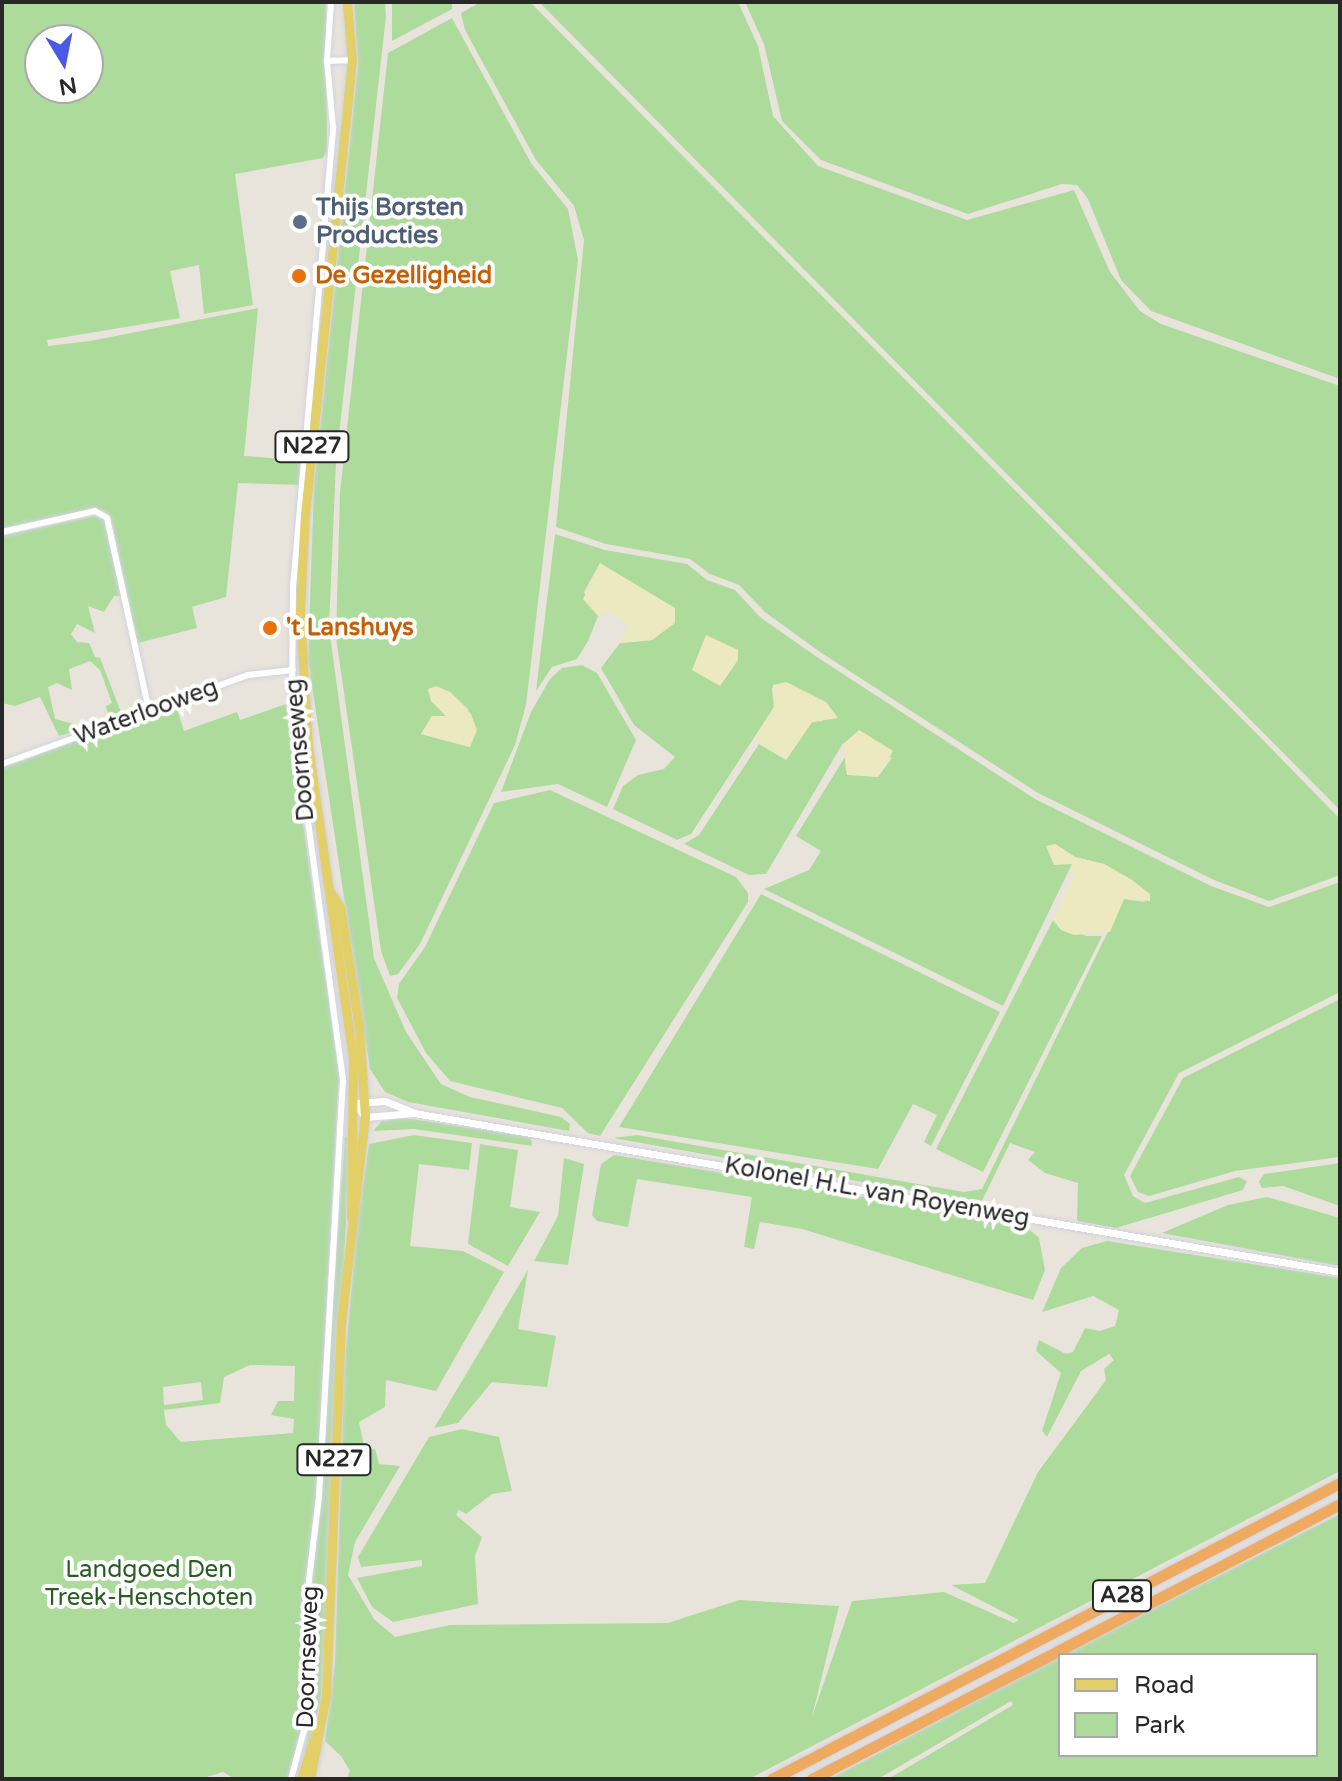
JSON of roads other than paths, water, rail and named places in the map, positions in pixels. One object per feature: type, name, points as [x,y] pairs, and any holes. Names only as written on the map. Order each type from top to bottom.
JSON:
[{"type":"highway","name":"A28","points":[[772,1779],[1340,1483]]},
{"type":"highway","name":"A28","points":[[812,1779],[1340,1504]]},
{"type":"main road","name":"Doornseweg","points":[[310,1779],[322,1735],[329,1655],[335,1425],[351,1217],[365,1117],[360,1101],[308,746],[300,613],[305,513],[352,60],[347,2]]},
{"type":"main road","name":"Doornseweg","points":[[351,1217],[348,1194],[360,1101]]},
{"type":"main road","name":"Doornseweg","points":[[301,1779],[317,1731],[329,1655]]},
{"type":"street","name":"Doornseweg","points":[[291,1779],[310,1708],[306,1604],[319,1496],[342,1102],[340,1054],[296,748],[293,670],[294,572],[332,138],[327,61],[331,2]]},
{"type":"street","points":[[327,61],[352,60]]},
{"type":"street","points":[[2,532],[95,511],[107,518],[149,711]]},
{"type":"street","name":"Waterlooweg","points":[[2,764],[254,673],[293,670]]},
{"type":"street","points":[[342,1102],[360,1101]]},
{"type":"street","name":"Kolonel H.L. van Royenweg","points":[[360,1101],[385,1101],[414,1113],[1340,1272]]},
{"type":"street","name":"Kolonel H.L. van Royenweg","points":[[365,1117],[414,1113]]},
{"type":"place","name":"Thijs Borsten Producties","points":[[300,222]]},
{"type":"place","name":"De Gezelligheid","points":[[299,276]]},
{"type":"place","name":"'t Lanshuys","points":[[270,628]]},
{"type":"park label","name":"Landgoed Den Treek-Henschoten","points":[[149,1584]]}]
